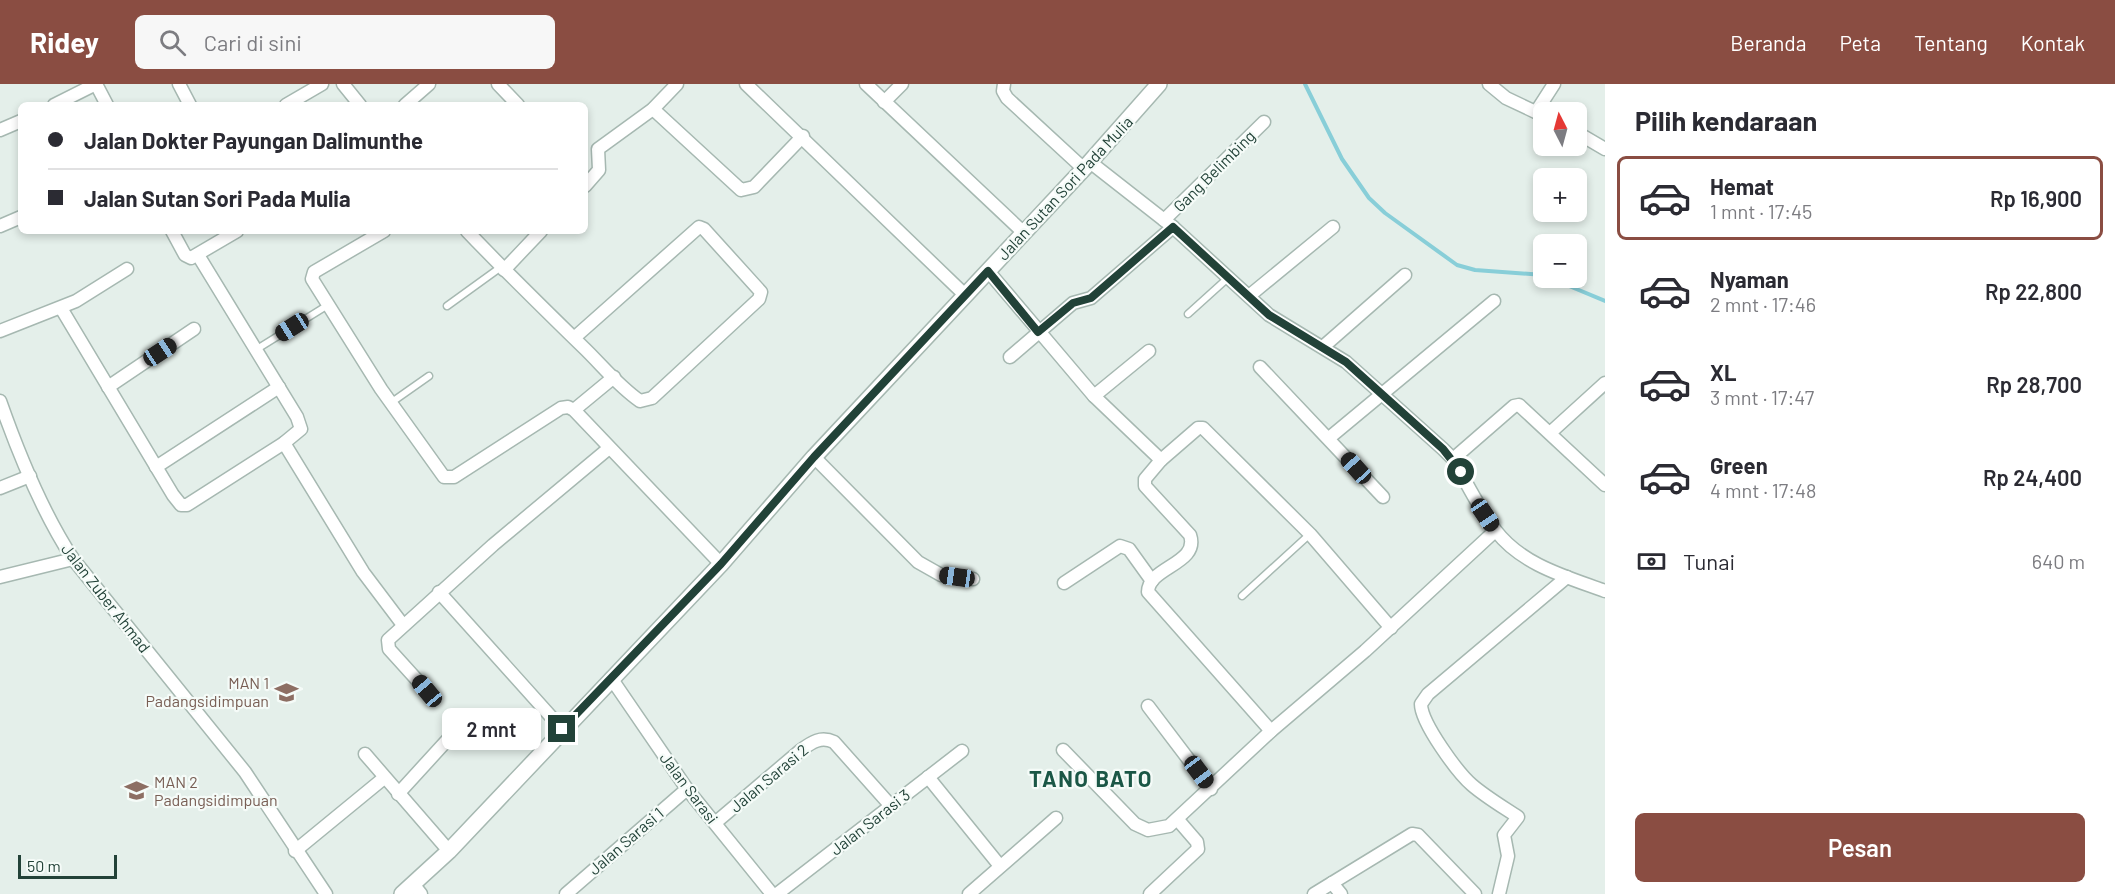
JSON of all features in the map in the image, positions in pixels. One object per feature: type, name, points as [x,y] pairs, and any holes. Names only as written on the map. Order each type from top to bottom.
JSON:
[{"type":"street","points":[[60,102],[96,84],[105,102]]},
{"type":"street","points":[[179,84],[188,102]]},
{"type":"street","points":[[291,102],[322,84]]},
{"type":"street","points":[[343,84],[358,102]]},
{"type":"street","points":[[408,102],[429,84]]},
{"type":"street","points":[[498,84],[515,102]]},
{"type":"street","points":[[588,183],[599,170],[598,149],[653,109],[677,84]]},
{"type":"street","points":[[746,84],[803,136],[965,295]]},
{"type":"street","points":[[866,84],[1024,233]]},
{"type":"street","points":[[884,102],[902,84]]},
{"type":"street","points":[[1004,84],[1003,91],[1007,98],[1087,165],[1168,223],[1278,322],[1324,346],[1381,393],[1453,459],[1496,531],[1526,558],[1605,591]]},
{"type":"street","name":"Jalan Sutan Sori Pada Mulia","points":[[412,891],[610,678],[721,564],[814,457],[1087,165],[1159,84]]},
{"type":"street","points":[[1489,84],[1506,98],[1533,111]]},
{"type":"street","points":[[1546,102],[1554,84]]},
{"type":"street","points":[[653,109],[741,190],[754,187],[803,136]]},
{"type":"street","points":[[0,130],[18,122]]},
{"type":"street","name":"Gang Belimbing","points":[[1010,357],[1073,303],[1091,298],[1168,223],[1264,122]]},
{"type":"street","points":[[1587,138],[1605,148]]},
{"type":"street","points":[[0,226],[18,218]]},
{"type":"street","points":[[470,234],[502,268],[614,377],[640,401],[652,398],[759,299],[760,289],[704,229],[699,227],[574,338]]},
{"type":"street","points":[[1249,296],[1333,227]]},
{"type":"street","points":[[174,234],[185,255],[192,258],[232,234]]},
{"type":"street","points":[[379,234],[312,274],[313,281],[444,477],[450,479],[561,408],[568,407],[574,410],[608,449],[721,564]]},
{"type":"street","points":[[502,268],[538,234]]},
{"type":"street","points":[[61,308],[178,503],[185,505],[300,432],[300,424],[279,387],[198,255]]},
{"type":"street","points":[[0,331],[61,308],[127,269]]},
{"type":"street","points":[[988,271],[1094,396],[1161,460]]},
{"type":"street","points":[[1324,346],[1405,275]]},
{"type":"street","points":[[1329,438],[1494,301]]},
{"type":"street","points":[[108,387],[194,329]]},
{"type":"street","points":[[1094,396],[1149,351]]},
{"type":"street","points":[[1260,367],[1383,497]]},
{"type":"street","points":[[574,410],[614,377]]},
{"type":"street","points":[[1550,433],[1605,383]]},
{"type":"street","points":[[156,467],[279,387]]},
{"type":"street","name":"Jalan Zuber Ahmad","points":[[0,401],[30,476],[56,532],[73,560],[245,772],[295,852],[326,894]]},
{"type":"street","points":[[1453,459],[1516,405],[1521,405],[1605,485]]},
{"type":"street","points":[[1271,731],[1162,611],[1148,592],[1152,581],[1189,552],[1192,543],[1190,535],[1145,486],[1145,479],[1161,460],[1198,428],[1203,428],[1310,534],[1391,628]]},
{"type":"street","points":[[284,443],[327,517],[363,572],[403,625]]},
{"type":"street","points":[[427,691],[388,647],[388,640],[439,592],[608,449]]},
{"type":"street","points":[[814,457],[918,562],[941,575],[973,579]]},
{"type":"street","points":[[0,488],[30,476]]},
{"type":"street","points":[[1063,750],[1135,824],[1154,830],[1164,828],[1178,820],[1271,731],[1391,628],[1496,531]]},
{"type":"street","points":[[1064,583],[1120,546],[1129,549],[1152,581]]},
{"type":"street","points":[[0,577],[73,560]]},
{"type":"street","points":[[1499,894],[1508,856],[1504,835],[1518,817],[1474,787],[1460,773],[1424,718],[1421,704],[1428,694],[1567,577]]},
{"type":"street","points":[[439,592],[562,729]]},
{"type":"street","name":"Jalan Sarasi","points":[[610,678],[687,789],[772,894]]},
{"type":"street","points":[[1148,706],[1211,789]]},
{"type":"street","points":[[398,794],[450,736]]},
{"type":"street","name":"Jalan Sarasi 2","points":[[715,823],[801,750],[811,743],[825,739],[834,742],[891,806]]},
{"type":"street","name":"Jalan Sarasi 3","points":[[777,894],[962,751]]},
{"type":"street","points":[[365,754],[449,850]]},
{"type":"street","points":[[295,852],[384,777]]},
{"type":"street","points":[[928,777],[1000,866]]},
{"type":"street","name":"Jalan Sarasi 1","points":[[566,894],[687,789]]},
{"type":"street","points":[[969,894],[1056,818]]},
{"type":"street","points":[[1150,894],[1198,849],[1197,842],[1178,820]]},
{"type":"street","points":[[1314,894],[1406,836],[1418,836],[1475,894]]},
{"type":"street","points":[[1332,883],[1341,894]]},
{"type":"lane","points":[[447,306],[502,268]]},
{"type":"lane","points":[[1188,314],[1230,277]]},
{"type":"lane","points":[[257,349],[328,305]]},
{"type":"lane","points":[[392,402],[429,376]]},
{"type":"lane","points":[[1242,596],[1310,534]]},
{"type":"waterway","points":[[1305,84],[1342,159],[1369,198],[1385,213],[1457,265],[1475,270],[1533,274]]},
{"type":"waterway","points":[[1574,288],[1605,301]]},
{"type":"place","name":"MAN 1 Padangsidimpuan","points":[[287,692]]},
{"type":"place","name":"MAN 2 Padangsidimpuan","points":[[136,791]]},
{"type":"district","name":"TANO BATO","points":[[1091,779]]},
{"type":"route","points":[[562,729],[721,564],[814,457],[988,271],[1038,332],[1073,303],[1091,298],[1173,227],[1269,315],[1324,346],[1346,362],[1443,449],[1461,472]]}]
